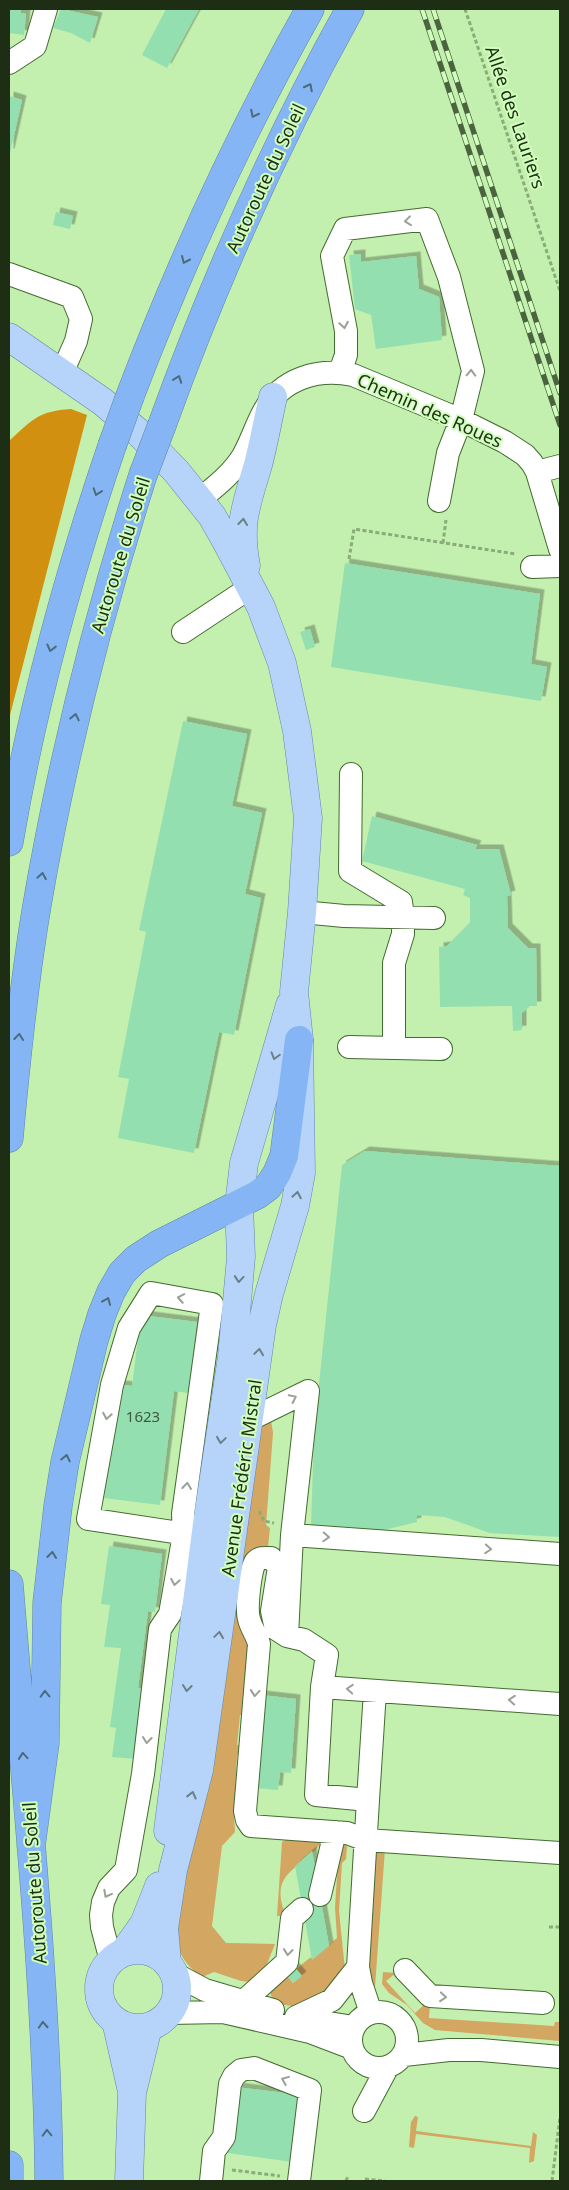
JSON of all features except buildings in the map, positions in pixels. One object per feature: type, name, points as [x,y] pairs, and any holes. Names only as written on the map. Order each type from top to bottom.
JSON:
[{"type":"highway","name":"Autoroute du Soleil","points":[[9,842],[38,703],[65,594],[112,446],[130,396],[178,275],[212,198],[285,53],[310,9]]},
{"type":"highway","name":"Autoroute du Soleil","points":[[9,1138],[27,974],[53,819],[76,709],[100,616],[144,475],[185,360],[274,154],[350,9]]},
{"type":"highway","points":[[32,1846],[45,1743],[47,1603],[53,1543],[65,1462],[94,1340],[105,1306],[122,1274],[136,1259],[159,1244],[195,1226],[240,1217],[268,1187],[277,1173],[284,1156],[299,1040]]},
{"type":"highway","name":"Autoroute du Soleil","points":[[9,1584],[32,1846],[41,1981],[49,2181]]},
{"type":"highway","points":[[9,2164],[9,2181]]},
{"type":"main road","name":"Avenue Frédéric Mistral","points":[[9,337],[103,402],[139,433],[170,464],[199,500],[225,539],[251,587],[273,635],[282,663],[299,739],[308,818],[302,912],[294,992],[244,1163],[240,1217],[241,1257],[232,1357],[167,1843],[159,1886],[144,1924],[117,1957]]},
{"type":"main road","points":[[251,587],[242,544],[242,526],[245,505],[258,464],[274,397]]},
{"type":"main road","name":"Avenue Frédéric Mistral","points":[[206,1544],[234,1526],[268,1294],[295,1206],[301,1173],[299,1040],[294,992]]},
{"type":"main road","points":[[244,1163],[250,1169],[270,1168],[284,1156]]},
{"type":"main road","name":"Avenue Frédéric Mistral","points":[[171,1969],[164,1928],[173,1870],[199,1770],[206,1544]]},
{"type":"main road","points":[[143,1950],[160,1957],[171,1969],[178,1990],[174,2005],[158,2020],[133,2028],[116,2021],[103,2006],[100,1997],[101,1978],[117,1957],[143,1950]]},
{"type":"main road","points":[[132,2094],[158,2020]]},
{"type":"main road","points":[[116,2021],[132,2094],[129,2181]]},
{"type":"street","points":[[9,63],[36,46],[46,9]]},
{"type":"street","points":[[340,372],[346,355],[346,331],[332,256],[345,229],[427,219],[449,277],[473,371],[461,420],[448,453],[439,501]]},
{"type":"street","points":[[9,274],[72,297],[80,319],[76,341],[62,373]]},
{"type":"street","name":"Chemin des Roues","points":[[199,500],[233,470],[242,457],[257,423],[274,397],[286,385],[300,378],[320,372],[340,372],[353,375],[461,420],[505,442],[520,452],[532,463],[537,472]]},
{"type":"street","points":[[560,466],[537,472],[560,549]]},
{"type":"street","points":[[525,561],[560,566]]},
{"type":"street","points":[[183,632],[251,587]]},
{"type":"street","points":[[351,774],[350,871],[400,902],[403,917],[403,934],[394,963],[394,1048]]},
{"type":"street","points":[[302,912],[434,918]]},
{"type":"street","points":[[348,1047],[441,1049]]},
{"type":"street","points":[[151,1293],[212,1304],[183,1514],[206,1544],[88,1519],[112,1385],[129,1328],[151,1293]]},
{"type":"street","points":[[249,1420],[308,1391],[292,1535],[287,1636]]},
{"type":"street","points":[[117,1957],[102,1927],[103,1902],[109,1888],[126,1870],[142,1783],[160,1629],[170,1614],[206,1544],[234,1526]]},
{"type":"street","points":[[292,1535],[560,1554]]},
{"type":"street","points":[[368,1800],[316,1794],[322,1687],[327,1655],[304,1640],[287,1636],[276,1629],[272,1611],[280,1573],[279,1567],[276,1561],[265,1558],[255,1562],[252,1568],[252,1581],[248,1594],[248,1617],[256,1632],[259,1644],[244,1811],[251,1826],[347,1833],[366,1840],[560,1853]]},
{"type":"street","points":[[322,1687],[560,1704]]},
{"type":"street","points":[[375,1691],[358,1967],[361,1983],[359,2061],[391,2055],[481,2050],[560,2057]]},
{"type":"street","points":[[320,1896],[335,1832]]},
{"type":"street","points":[[246,2009],[287,1962],[292,1918],[302,1908]]},
{"type":"street","points":[[296,2017],[332,2000],[358,1967]]},
{"type":"street","points":[[171,1969],[204,1990],[246,2009],[310,2032],[359,2029],[389,2014],[403,2025],[391,2055]]},
{"type":"street","points":[[405,1970],[430,1996],[543,2003]]},
{"type":"street","points":[[158,2020],[246,2009],[359,2029]]},
{"type":"street","points":[[217,2175],[214,2151],[224,2137],[230,2084],[234,2076],[241,2070],[254,2068],[310,2090],[303,2143],[290,2179]]},
{"type":"path","name":"Allée des Lauriers","points":[[465,9],[560,291]]},
{"type":"path","points":[[349,560],[354,529],[525,561]]},
{"type":"path","points":[[549,1927],[560,1928]]},
{"type":"path","points":[[552,2181],[560,2118]]},
{"type":"path","points":[[217,2175],[290,2179]]},
{"type":"path","points":[[346,2181],[348,2176]]},
{"type":"path","points":[[365,2179],[384,2181]]},
{"type":"shaded area","points":[[71,409],[87,415],[9,719],[9,441],[24,427],[43,414]]},
{"type":"shaded area","points":[[271,1420],[273,1433],[266,1525],[270,1528],[268,1547],[260,1552],[251,1550],[245,1558],[253,1639],[248,1715],[240,1715],[237,1745],[245,1746],[244,1754],[237,1755],[235,1832],[222,1846],[212,1926],[226,1943],[275,1944],[265,1969],[250,1982],[214,1972],[202,1977],[183,1958],[175,1932],[258,1429]]},
{"type":"shaded area","points":[[289,1838],[321,1841],[321,1843],[284,1880],[281,1889],[281,1901],[286,1916],[277,1916],[282,1842]]},
{"type":"shaded area","points":[[344,1842],[347,1847],[346,1859],[342,1863],[339,1911],[345,1970],[340,1981],[304,2008],[273,2003],[270,1991],[288,1977],[293,1983],[301,1976],[296,1969],[311,1957],[312,1959],[337,1938],[335,1907],[339,1848]]},
{"type":"shaded area","points":[[385,1849],[375,1987],[367,1962],[375,1854]]},
{"type":"shaded area","points":[[383,1972],[396,1973],[386,1981],[415,2013],[425,2004],[430,2004],[429,2018],[554,2026],[555,2022],[560,2022],[560,2041],[435,2030],[423,2023],[407,2005],[389,1993],[382,1984]]},
{"type":"shaded area","points":[[415,2116],[418,2117],[416,2131],[531,2146],[533,2132],[537,2135],[534,2161],[529,2163],[530,2148],[416,2134],[414,2148],[409,2147],[411,2122]]},
{"type":"railway","points":[[422,9],[560,425]]},
{"type":"railway","points":[[433,9],[560,393]]}]
